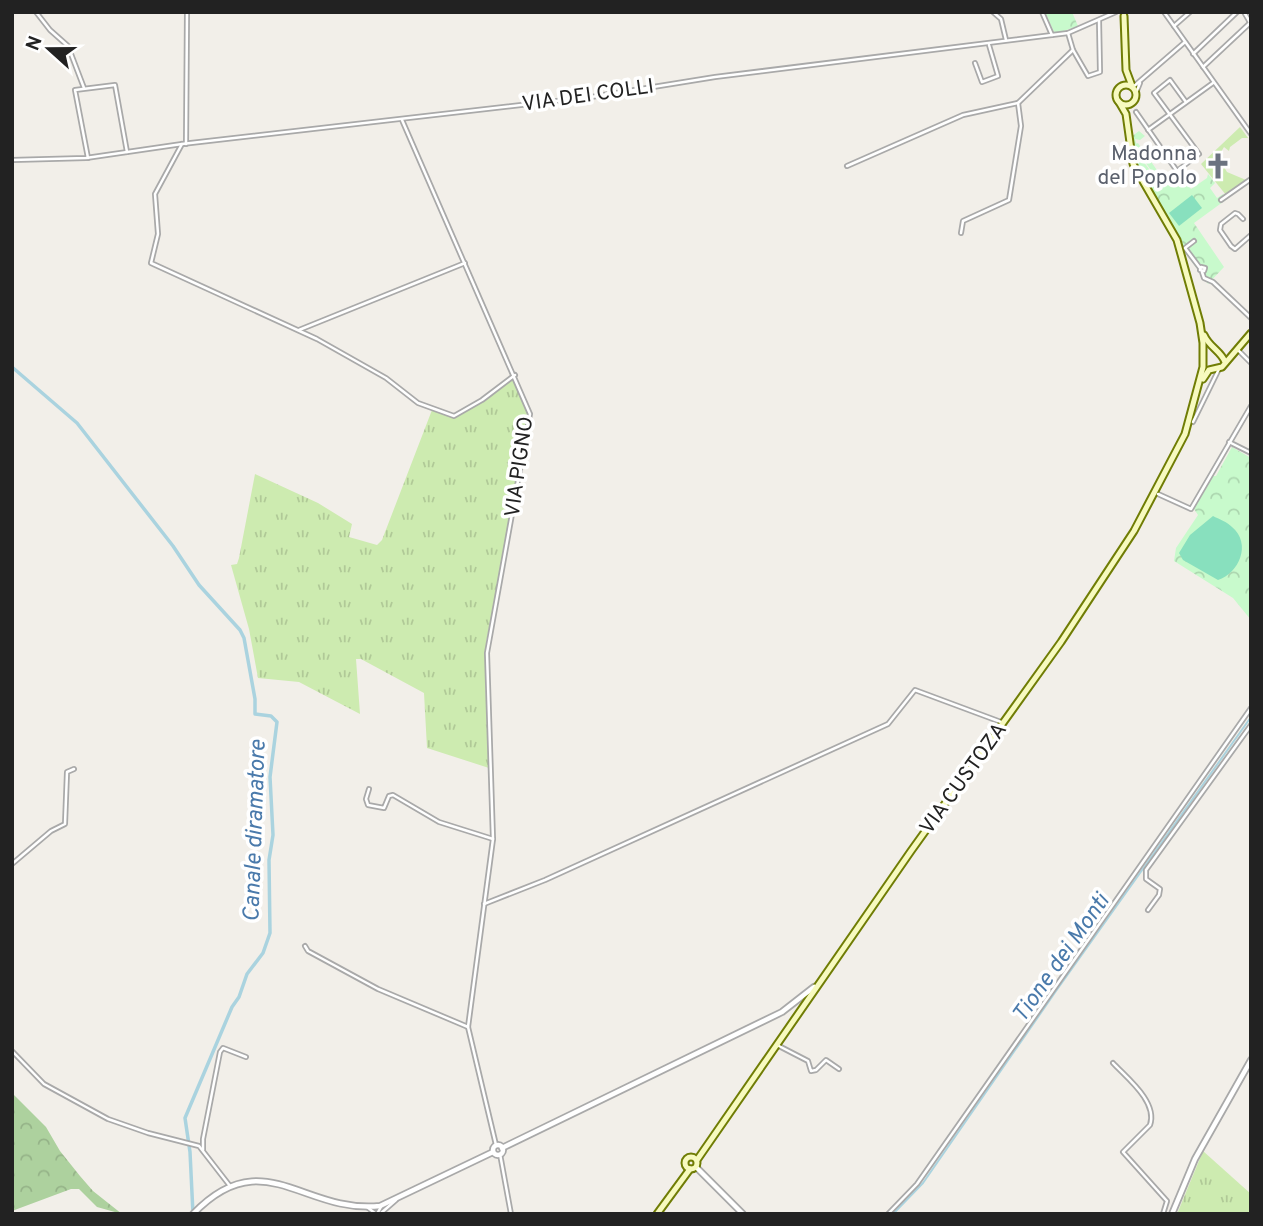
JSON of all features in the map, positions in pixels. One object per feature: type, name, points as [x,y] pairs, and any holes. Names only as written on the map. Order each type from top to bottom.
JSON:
[{"type":"main road","points":[[1124,16],[1126,72],[1136,96],[1128,124]]},
{"type":"main road","points":[[1126,72],[1116,97],[1125,110],[1133,164],[1175,236],[1200,323],[1209,344],[1225,362]]},
{"type":"main road","points":[[1119,88],[1124,85],[1132,87]]},
{"type":"main road","points":[[1119,103],[1128,105],[1136,96]]},
{"type":"main road","name":"VIA CUSTOZA","points":[[1196,395],[1203,358],[1200,323]]},
{"type":"main road","name":"VIA CUSTOZA","points":[[692,1163],[911,851],[1005,723],[1135,531],[1181,444],[1205,373],[1225,362],[1251,333]]},
{"type":"main road","points":[[1217,368],[1205,362],[1203,358],[1207,353],[1229,355],[1236,351]]},
{"type":"main road","points":[[657,1214],[692,1163]]},
{"type":"street","points":[[36,12],[50,30],[68,46],[84,88]]},
{"type":"street","points":[[187,12],[184,144],[155,194],[158,234],[151,263],[338,350],[386,378],[418,403],[454,416],[482,400],[515,375]]},
{"type":"street","points":[[993,12],[1000,19],[1007,41]]},
{"type":"street","points":[[1042,12],[1052,36]]},
{"type":"street","points":[[1103,12],[1105,17]]},
{"type":"street","name":"VIA DEI COLLI","points":[[12,160],[88,158],[184,144],[591,97],[715,77],[1052,36],[1068,33],[1116,12]]},
{"type":"street","points":[[1164,12],[1251,134]]},
{"type":"street","points":[[1174,26],[1190,12]]},
{"type":"street","points":[[1193,54],[1237,12]]},
{"type":"street","points":[[1203,67],[1251,23],[1244,12]]},
{"type":"street","points":[[1068,33],[1073,50],[1088,76],[1100,72],[1099,20]]},
{"type":"street","points":[[1132,87],[1185,42]]},
{"type":"street","points":[[975,63],[982,82],[999,76],[989,44]]},
{"type":"street","points":[[847,166],[963,115],[1018,103],[1073,50]]},
{"type":"street","points":[[1126,72],[1134,80],[1142,80]]},
{"type":"street","points":[[1136,96],[1142,80]]},
{"type":"street","points":[[1136,112],[1177,171],[1199,154],[1154,93],[1170,80],[1186,102]]},
{"type":"street","points":[[1147,130],[1214,82]]},
{"type":"street","points":[[88,158],[75,90],[84,88],[115,85],[127,152]]},
{"type":"street","points":[[961,233],[963,221],[1009,200],[1021,126],[1018,103]]},
{"type":"street","name":"VIA PIGNO","points":[[402,120],[530,414],[487,653],[493,839],[468,1027],[499,1149],[511,1214]]},
{"type":"street","points":[[1221,200],[1251,180]]},
{"type":"street","points":[[1243,219],[1237,213],[1220,227],[1233,248],[1237,248],[1251,235]]},
{"type":"street","points":[[1247,239],[1251,245]]},
{"type":"street","points":[[1194,241],[1185,248],[1204,278],[1213,282],[1251,318]]},
{"type":"street","points":[[297,331],[465,263]]},
{"type":"street","points":[[1236,351],[1251,363]]},
{"type":"street","name":"VIA CUSTOZA","points":[[1193,422],[1217,368]]},
{"type":"street","points":[[1158,494],[1191,509],[1251,406]]},
{"type":"street","points":[[1229,442],[1251,453]]},
{"type":"street","points":[[484,904],[545,880],[888,724],[915,690],[1005,723]]},
{"type":"street","points":[[888,1214],[925,1174],[1251,708]]},
{"type":"street","points":[[1148,910],[1161,891],[1145,877],[1146,870],[1251,725]]},
{"type":"street","points":[[12,864],[51,831],[65,824],[67,772],[74,769]]},
{"type":"street","points":[[369,789],[366,799],[368,805],[384,808],[389,796],[393,795],[439,822],[493,839]]},
{"type":"street","points":[[305,946],[308,951],[352,977],[468,1027]]},
{"type":"street","points":[[195,1212],[209,1197],[230,1186],[265,1180],[330,1202],[366,1207],[382,1205],[493,1152],[493,1148],[499,1149],[785,1011],[824,976]]},
{"type":"street","points":[[793,1005],[798,1004],[803,1008]]},
{"type":"street","points":[[785,1011],[803,1008]]},
{"type":"street","points":[[785,1011],[796,1018]]},
{"type":"street","points":[[777,1045],[808,1060],[811,1071],[816,1070],[826,1060],[839,1069]]},
{"type":"street","points":[[203,1150],[220,1052],[223,1048],[246,1057]]},
{"type":"street","points":[[12,1051],[44,1084],[108,1119],[148,1133],[185,1141],[203,1150],[230,1186]]},
{"type":"street","points":[[1172,1214],[1195,1159],[1251,1060]]},
{"type":"street","points":[[1113,1063],[1141,1093],[1149,1108],[1152,1119],[1150,1125],[1123,1152],[1167,1201],[1163,1214]]},
{"type":"street","points":[[692,1163],[743,1214]]},
{"type":"street","points":[[379,1213],[398,1198]]},
{"type":"street","points":[[379,1213],[382,1205]]},
{"type":"street","points":[[366,1207],[379,1213]]},
{"type":"green space","points":[[1045,12],[1072,12],[1078,26],[1054,32]]},
{"type":"green space","points":[[1240,127],[1251,142],[1248,138],[1242,138],[1230,147],[1229,151],[1224,147],[1218,157],[1227,172],[1246,180],[1226,195],[1201,164]]},
{"type":"green space","points":[[1139,131],[1145,136],[1140,140],[1135,139],[1136,144],[1138,143],[1166,183],[1179,173],[1191,189],[1207,178],[1208,174],[1215,183],[1210,188],[1217,198],[1223,194],[1227,199],[1194,223],[1224,267],[1208,284],[1182,248],[1175,230],[1136,163],[1131,137]],"holes":[[[1137,147],[1141,156],[1164,189],[1140,157]]]},
{"type":"green space","points":[[1192,195],[1202,208],[1179,226],[1169,213]]},
{"type":"green space","points":[[510,380],[515,380],[528,414],[506,546],[486,642],[489,768],[427,748],[424,693],[361,659],[356,659],[360,714],[299,682],[258,678],[249,629],[231,565],[237,564],[239,558],[255,474],[318,503],[352,524],[349,537],[377,545],[382,540],[432,410],[458,416]]},
{"type":"green space","points":[[1232,447],[1251,458],[1251,620],[1233,598],[1174,561],[1176,548],[1198,515],[1194,509]]},
{"type":"green space","points":[[1213,516],[1232,527],[1238,534],[1242,549],[1237,565],[1218,580],[1183,560],[1179,553],[1190,535]]},
{"type":"green space","points":[[12,1093],[46,1127],[60,1151],[93,1191],[122,1214],[97,1207],[79,1189],[71,1189],[12,1211]]},
{"type":"green space","points":[[1203,1151],[1251,1194],[1251,1214],[1177,1214]]},
{"type":"waterway","name":"Canale diramatore","points":[[12,367],[77,423],[173,546],[199,585],[240,630],[244,638],[255,699],[255,714],[271,716],[277,722],[270,777],[273,835],[269,860],[270,933],[263,953],[247,974],[185,1118],[190,1152],[193,1214]]},
{"type":"waterway","name":"Tione dei Monti","points":[[893,1214],[923,1183],[1251,717]]},
{"type":"place","name":"Madonna del Popolo","points":[[1218,166]]}]
